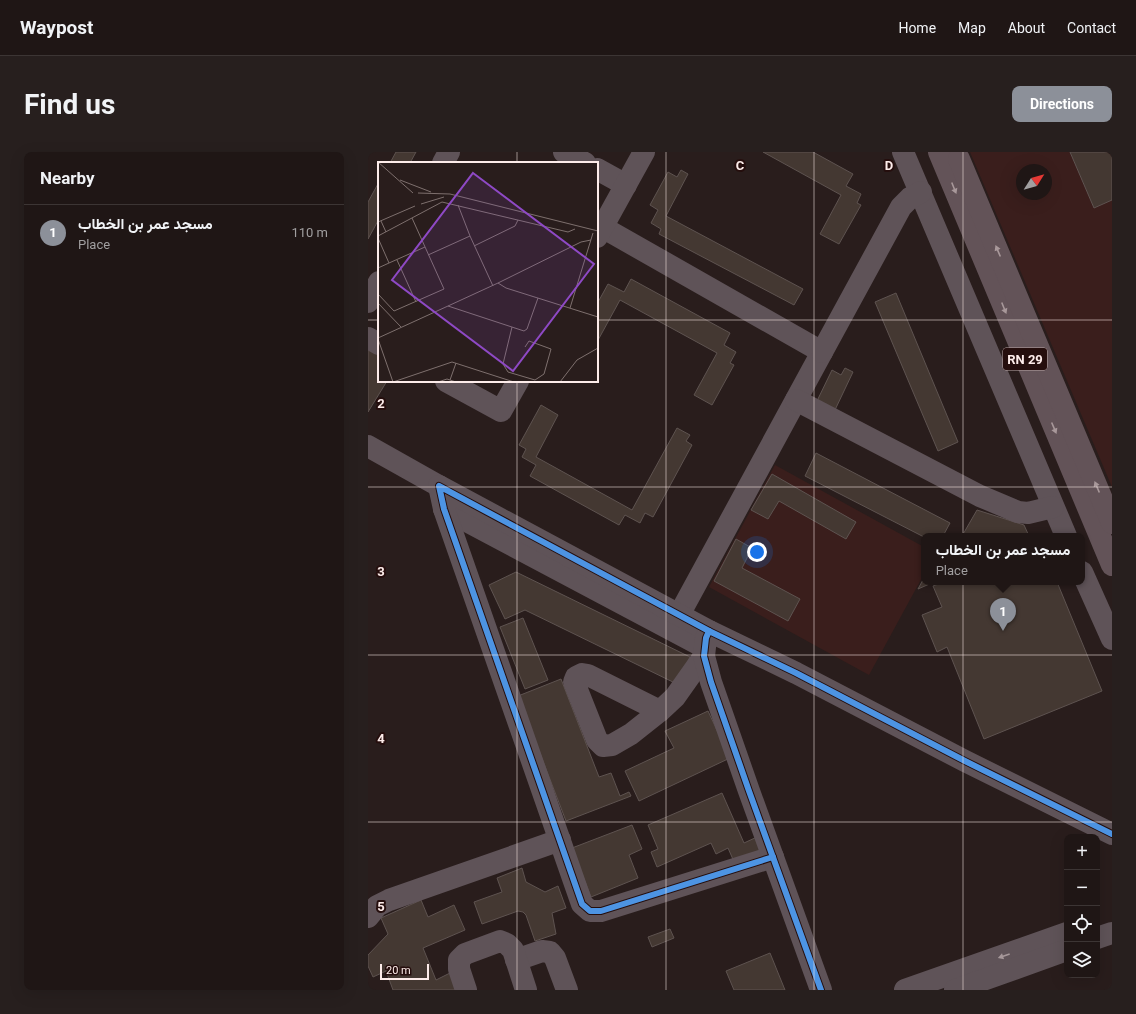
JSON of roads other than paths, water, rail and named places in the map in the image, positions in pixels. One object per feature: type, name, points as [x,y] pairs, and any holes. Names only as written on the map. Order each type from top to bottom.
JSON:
[{"type":"main road","name":"RN 29","points":[[939,152],[1112,565]]},
{"type":"main road","points":[[956,152],[1112,523]]},
{"type":"street","points":[[443,162],[448,152]]},
{"type":"street","points":[[564,152],[583,162]]},
{"type":"street","points":[[644,152],[600,232],[822,352]]},
{"type":"street","points":[[903,152],[1065,533]]},
{"type":"street","points":[[598,170],[626,185]]},
{"type":"street","points":[[679,615],[901,207],[910,198],[921,192]]},
{"type":"street","points":[[368,302],[378,284]]},
{"type":"street","points":[[368,338],[378,343]]},
{"type":"street","points":[[448,382],[502,411],[517,382]]},
{"type":"street","points":[[796,400],[980,496],[1018,512],[1028,513],[1053,507]]},
{"type":"street","points":[[368,446],[439,486],[679,615],[706,645],[711,682],[821,990]]},
{"type":"street","points":[[439,486],[444,509],[582,904],[590,911],[601,911],[773,858]]},
{"type":"street","points":[[444,509],[706,645],[796,673],[965,761],[1112,834]]},
{"type":"street","points":[[1085,579],[1112,639]]},
{"type":"street","points":[[660,711],[675,697],[706,645]]},
{"type":"street","points":[[368,917],[377,906],[390,900],[560,840]]},
{"type":"street","points":[[1100,922],[1112,917]]},
{"type":"street","points":[[1100,937],[1112,933]]},
{"type":"street","points":[[955,990],[1026,956],[1064,936]]},
{"type":"street","points":[[466,990],[458,969],[459,960],[465,954],[500,941],[507,944],[513,950],[526,990]]},
{"type":"street","points":[[905,990],[1026,956],[1064,950]]},
{"type":"street","points":[[516,960],[542,951],[550,952],[555,958],[567,990]]},
{"type":"place","name":"مسجد عمر بن الخطاب","points":[[1003,631]]}]
